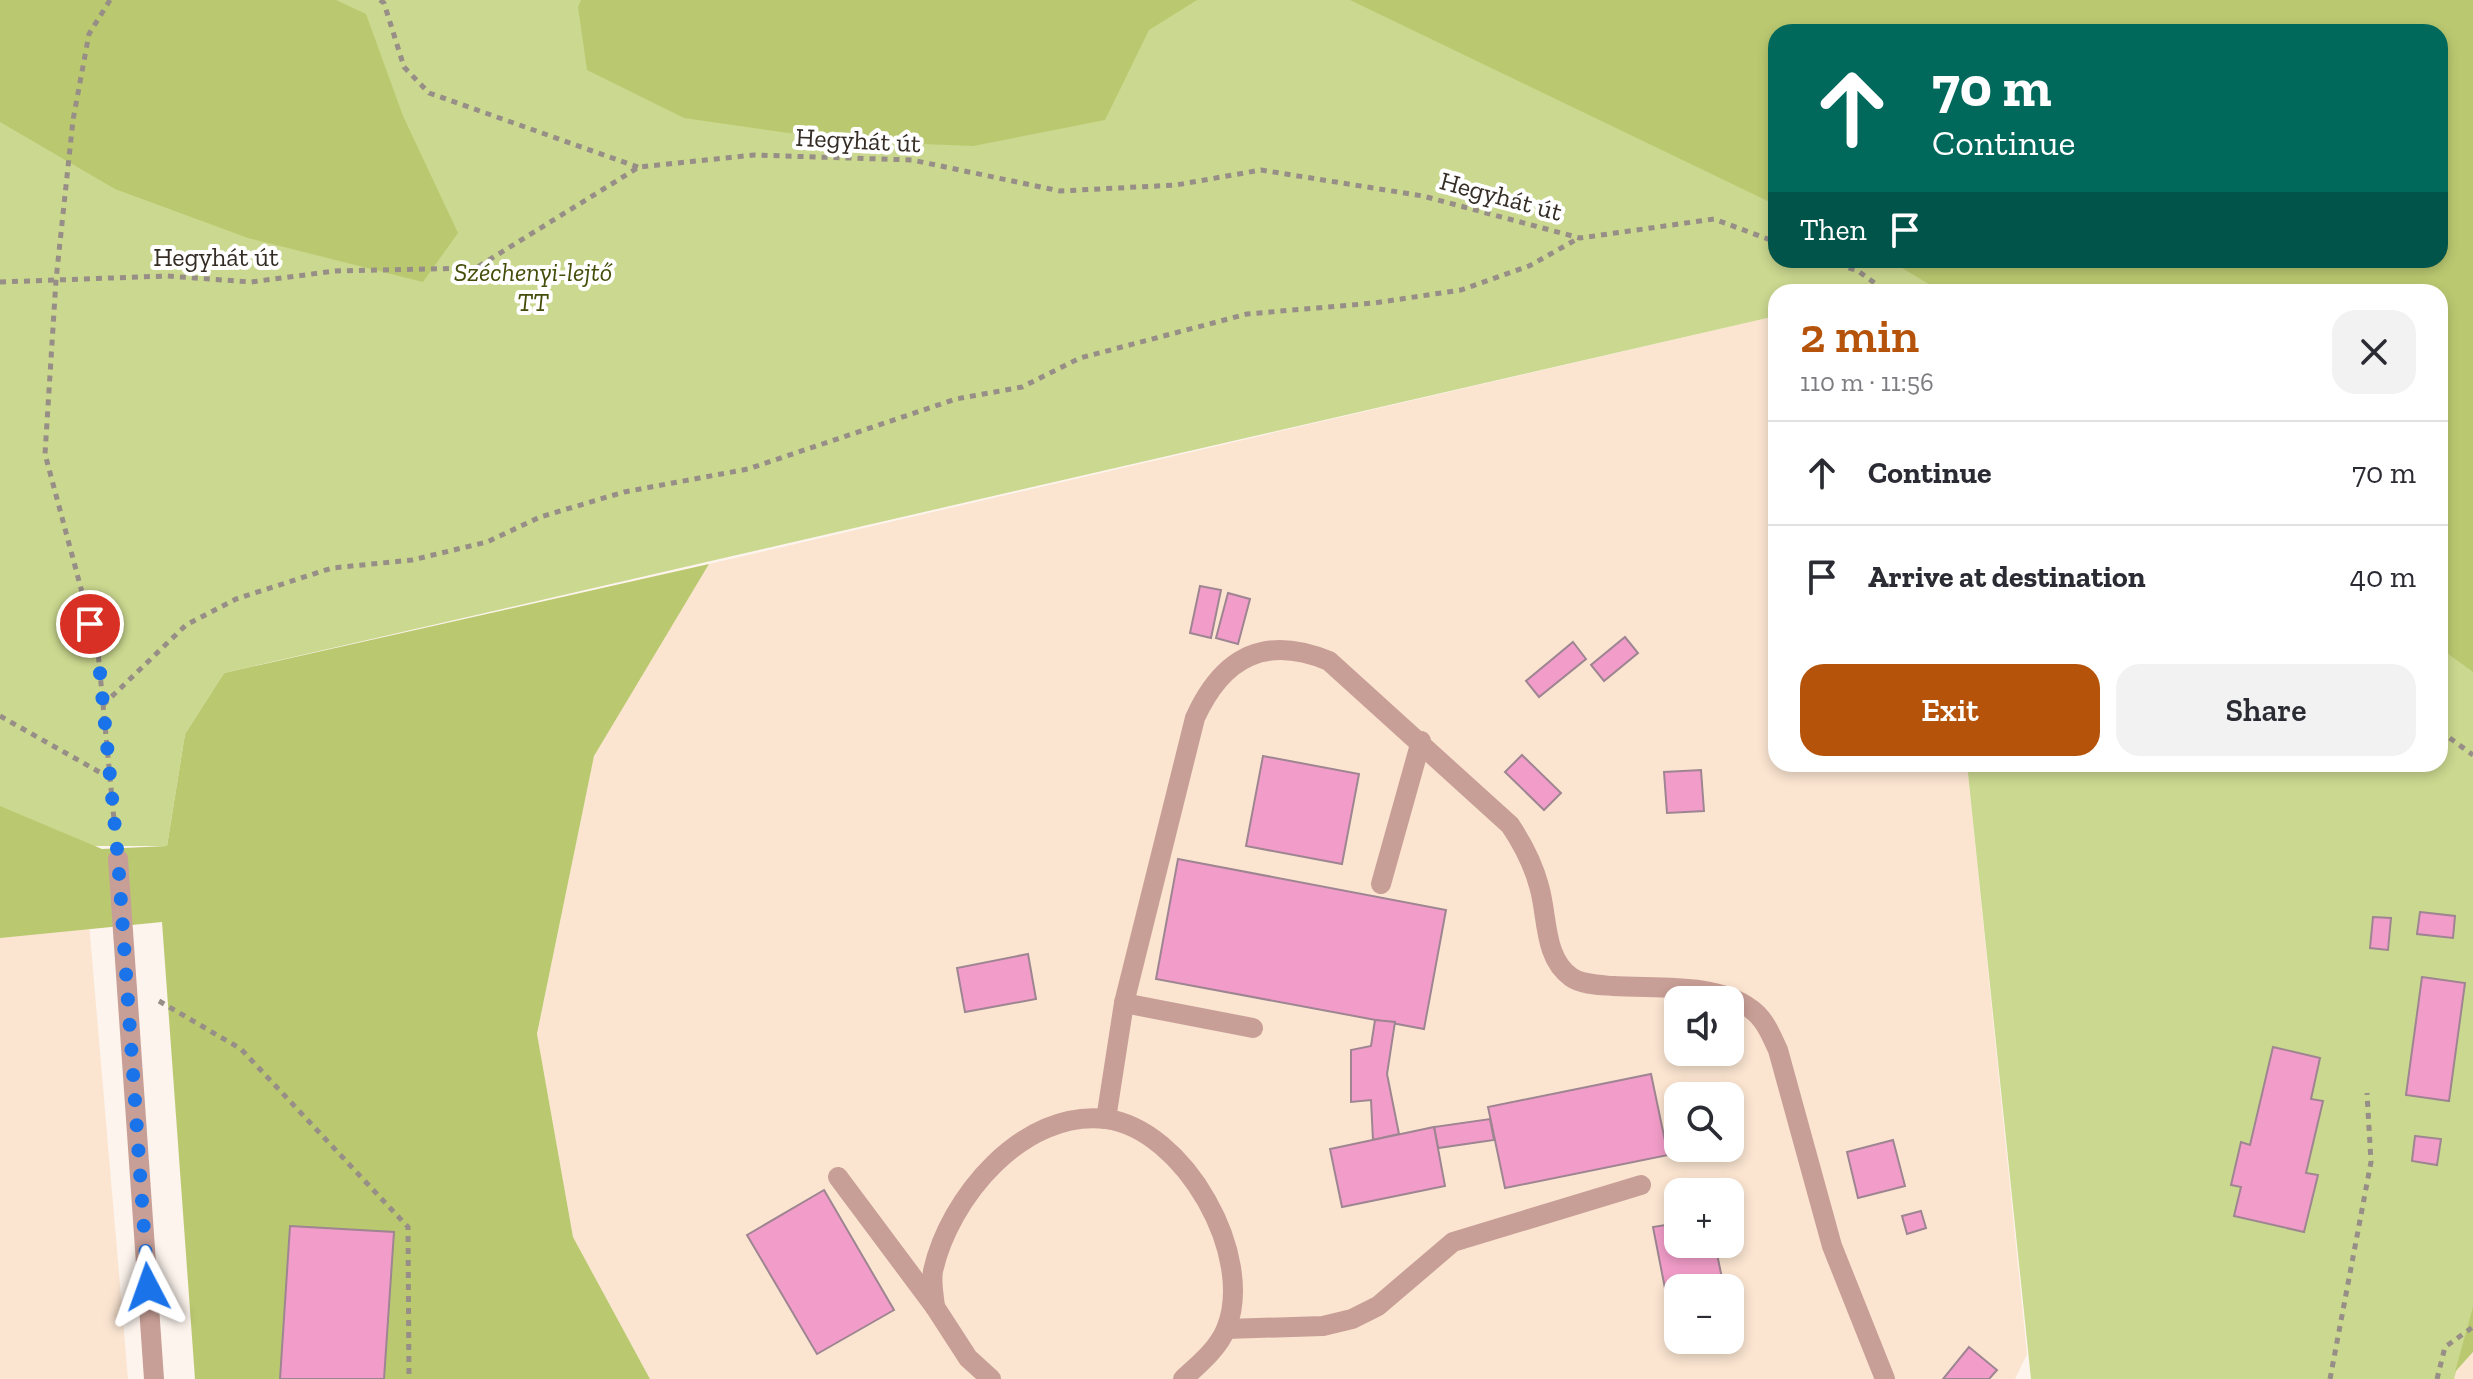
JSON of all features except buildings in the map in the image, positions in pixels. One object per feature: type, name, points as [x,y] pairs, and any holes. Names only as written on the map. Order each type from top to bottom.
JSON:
[{"type":"street","points":[[1106,1119],[1124,1003],[1195,718],[1205,696],[1221,676],[1259,651],[1278,648],[1302,650],[1329,661],[1421,741],[1510,825],[1525,849],[1539,886],[1551,948],[1559,964],[1572,978],[1603,985],[1714,993],[1751,1009],[1767,1025],[1778,1050],[1832,1246],[1885,1379]]},
{"type":"street","points":[[1381,884],[1421,741]]},
{"type":"street","points":[[118,859],[154,1379]]},
{"type":"street","points":[[1124,1003],[1253,1028]]},
{"type":"street","points":[[935,1307],[932,1273],[942,1242],[962,1201],[979,1176],[1035,1134],[1070,1123],[1106,1119],[1160,1146],[1188,1172],[1215,1211],[1225,1236],[1231,1268],[1232,1300],[1226,1329],[1212,1351],[1183,1379]]},
{"type":"street","points":[[838,1177],[935,1307],[968,1358],[991,1379]]},
{"type":"street","points":[[1226,1329],[1323,1326],[1352,1319],[1378,1306],[1453,1242],[1641,1185]]},
{"type":"path","points":[[110,0],[89,34],[73,120],[56,280],[45,454],[98,652],[118,859]]},
{"type":"path","points":[[380,0],[404,67],[429,93],[639,167]]},
{"type":"path","name":"Hegyhát út","points":[[0,282],[167,276],[251,282],[335,271],[476,268],[639,167],[754,155],[912,160],[1060,191],[1176,185],[1261,170],[1423,196],[1580,238],[1714,219],[1768,239]]},
{"type":"path","points":[[103,705],[186,625],[236,599],[332,568],[412,560],[487,542],[540,517],[624,492],[748,469],[956,399],[1022,387],[1080,358],[1247,314],[1374,303],[1461,290],[1529,266],[1580,238]]},
{"type":"path","points":[[1849,268],[1876,284]]},
{"type":"path","points":[[0,716],[110,778]]},
{"type":"path","points":[[2448,737],[2473,755]]},
{"type":"path","points":[[127,982],[241,1049],[408,1227],[409,1379]]},
{"type":"path","points":[[2330,1379],[2371,1162],[2367,1093]]},
{"type":"path","points":[[2437,1379],[2445,1347],[2473,1327]]},
{"type":"shaded area","points":[[1768,318],[1768,772],[1968,772],[2027,1354],[2015,1379],[650,1379],[573,1237],[537,1035],[594,755],[709,564]]},
{"type":"shaded area","points":[[0,922],[89,923],[128,1379],[0,1379]]},
{"type":"shaded area","points":[[2473,1352],[2473,1379],[2454,1379],[2455,1372]]},
{"type":"green space","name":"Széchenyi-lejtő TT","points":[[0,0],[2473,0],[2473,1310],[2454,1379],[2031,1379],[1968,772],[2448,772],[2448,284],[1768,284],[1768,318],[224,673],[185,734],[167,846],[97,846],[0,870]]},
{"type":"green space","points":[[0,0],[336,0],[366,14],[403,116],[458,233],[423,282],[248,238],[115,189],[0,122]]},
{"type":"green space","points":[[581,0],[1197,0],[1149,30],[1105,120],[973,146],[845,141],[684,118],[587,70],[578,7]]},
{"type":"green space","points":[[1350,0],[2473,0],[2473,672],[2448,654],[2448,284],[1929,284],[1902,268],[2448,268],[2448,24],[1768,24],[1768,201]]},
{"type":"green space","points":[[709,564],[594,756],[537,1034],[573,1237],[650,1379],[195,1379],[162,922],[0,938],[0,806],[102,849],[167,846],[185,734],[224,673]]},
{"type":"green space","points":[[2473,1307],[2473,1352],[2455,1372]]},
{"type":"route","points":[[90,624],[98,652],[116,839],[148,1287]]}]
